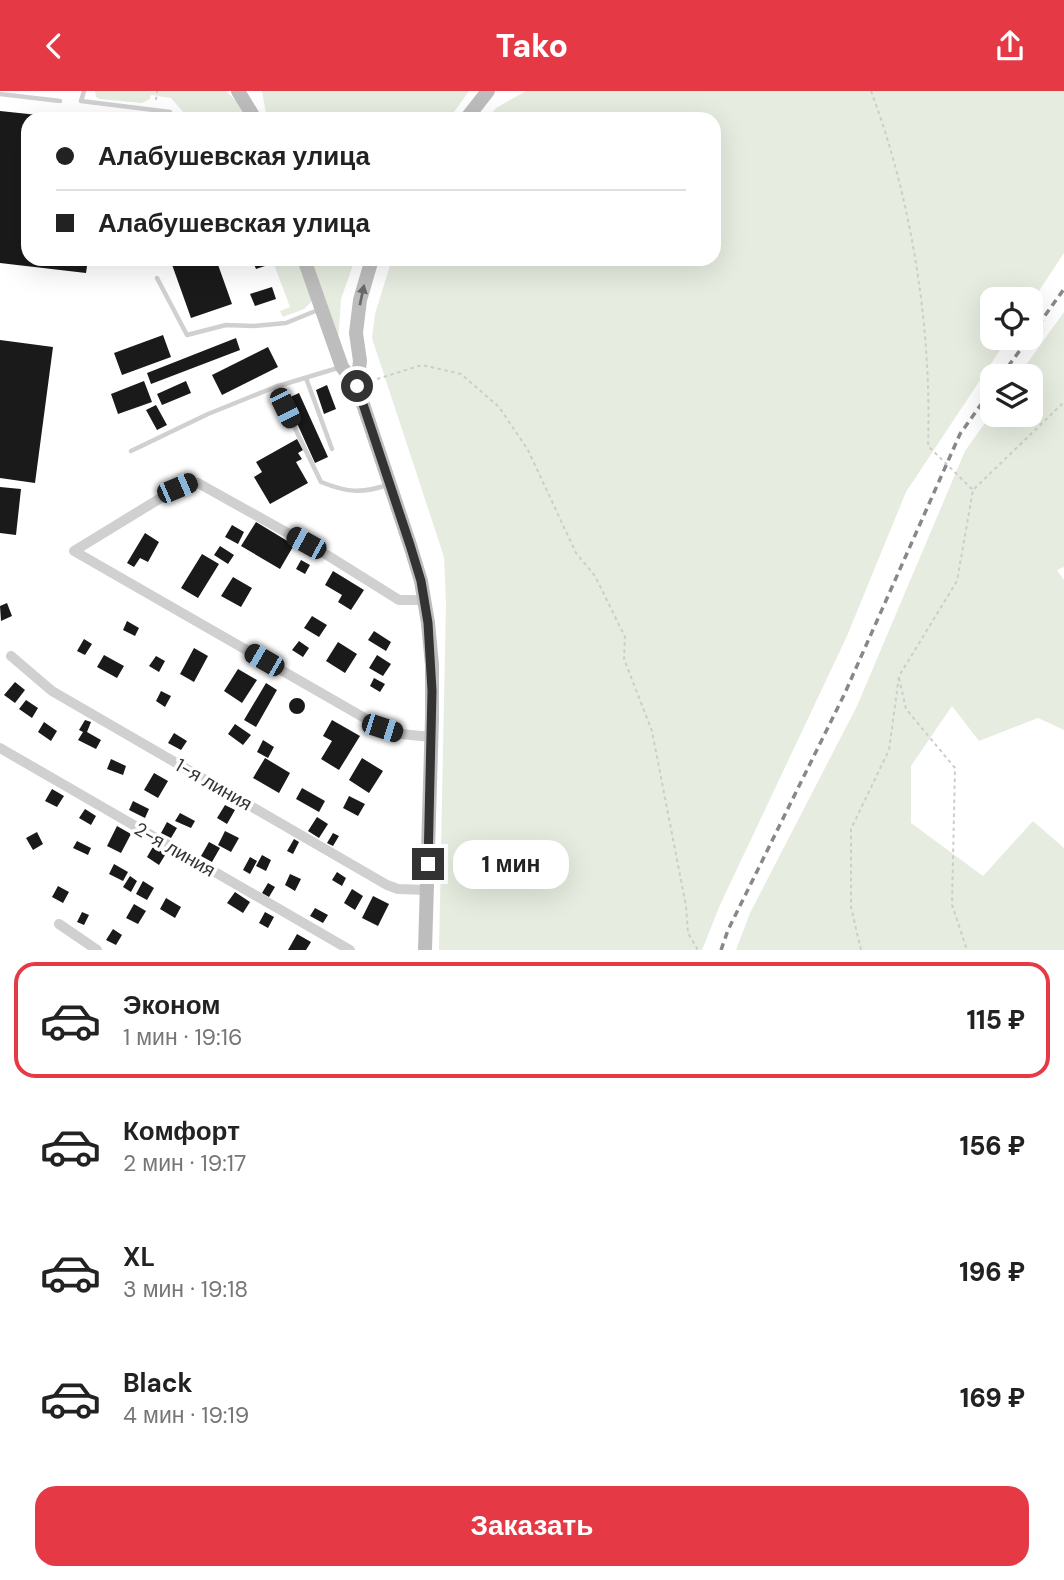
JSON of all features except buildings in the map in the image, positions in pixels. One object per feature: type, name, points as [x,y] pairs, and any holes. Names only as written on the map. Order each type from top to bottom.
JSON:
[{"type":"street","points":[[238,91],[251,112]]},
{"type":"street","points":[[253,91],[254,112]]},
{"type":"street","points":[[471,112],[482,95]]},
{"type":"street","points":[[306,266],[342,367],[357,386],[410,545],[425,600],[432,665],[425,950]]},
{"type":"street","points":[[357,386],[360,361],[356,333],[360,300],[370,266]]},
{"type":"street","points":[[425,600],[399,600],[327,555],[198,483],[190,482],[177,488],[74,551],[382,728],[401,734],[431,737]]},
{"type":"street","name":"1-я линия","points":[[11,656],[52,691],[387,885],[398,889],[427,890]]},
{"type":"street","name":"2-я линия","points":[[0,748],[350,950]]},
{"type":"street","points":[[58,924],[97,950]]},
{"type":"lane","points":[[84,91],[81,101],[170,112]]},
{"type":"lane","points":[[0,94],[60,101]]},
{"type":"lane","points":[[157,278],[187,335],[226,325],[286,323],[320,310]]},
{"type":"lane","points":[[131,451],[208,414],[275,387],[342,367]]},
{"type":"lane","points":[[306,378],[332,449]]},
{"type":"lane","points":[[275,387],[321,482],[341,489],[366,492],[390,484]]},
{"type":"path","points":[[155,110],[157,91]]},
{"type":"path","points":[[871,91],[883,122],[901,191],[922,301],[929,411],[928,446],[973,490]]},
{"type":"path","points":[[377,379],[422,365],[461,374],[499,407],[528,450],[576,553],[595,576],[625,637],[624,659],[652,731],[686,906],[688,933],[698,950]]},
{"type":"path","points":[[861,950],[851,907],[851,829],[889,750],[899,676],[957,581],[973,490],[1064,402]]},
{"type":"path","points":[[899,676],[906,709],[955,768],[953,905],[967,950]]},
{"type":"shaded area","points":[[95,91],[226,91],[242,112],[183,112],[171,98],[151,95],[150,99],[142,103],[96,97]]},
{"type":"shaded area","points":[[262,91],[469,91],[454,112],[266,112]]},
{"type":"shaded area","points":[[526,91],[1064,91],[1064,253],[1042,287],[980,287],[980,350],[1000,350],[991,364],[980,364],[980,380],[906,492],[847,636],[720,905],[702,950],[439,950],[446,603],[444,557],[372,338],[375,314],[390,266],[721,266],[721,112],[493,112]]},
{"type":"shaded area","points":[[275,266],[300,266],[312,301],[304,309],[283,317],[280,311],[290,307]]},
{"type":"shaded area","points":[[310,266],[353,266],[341,299],[338,343]]},
{"type":"shaded area","points":[[1064,312],[1064,567],[1057,570],[1064,580],[1064,730],[1038,718],[979,741],[952,706],[911,766],[911,823],[983,876],[1033,821],[1064,848],[1064,950],[736,950],[750,913],[857,706],[965,451],[982,427],[1043,427],[1043,364],[1027,364],[1037,350],[1043,350],[1043,341]]},
{"type":"railway","points":[[1043,318],[1064,289]]},
{"type":"railway","points":[[1010,364],[1020,350]]},
{"type":"railway","points":[[721,950],[728,930],[844,695],[960,434],[980,406]]},
{"type":"route","points":[[357,386],[410,545],[425,600],[432,665],[428,864]]}]
